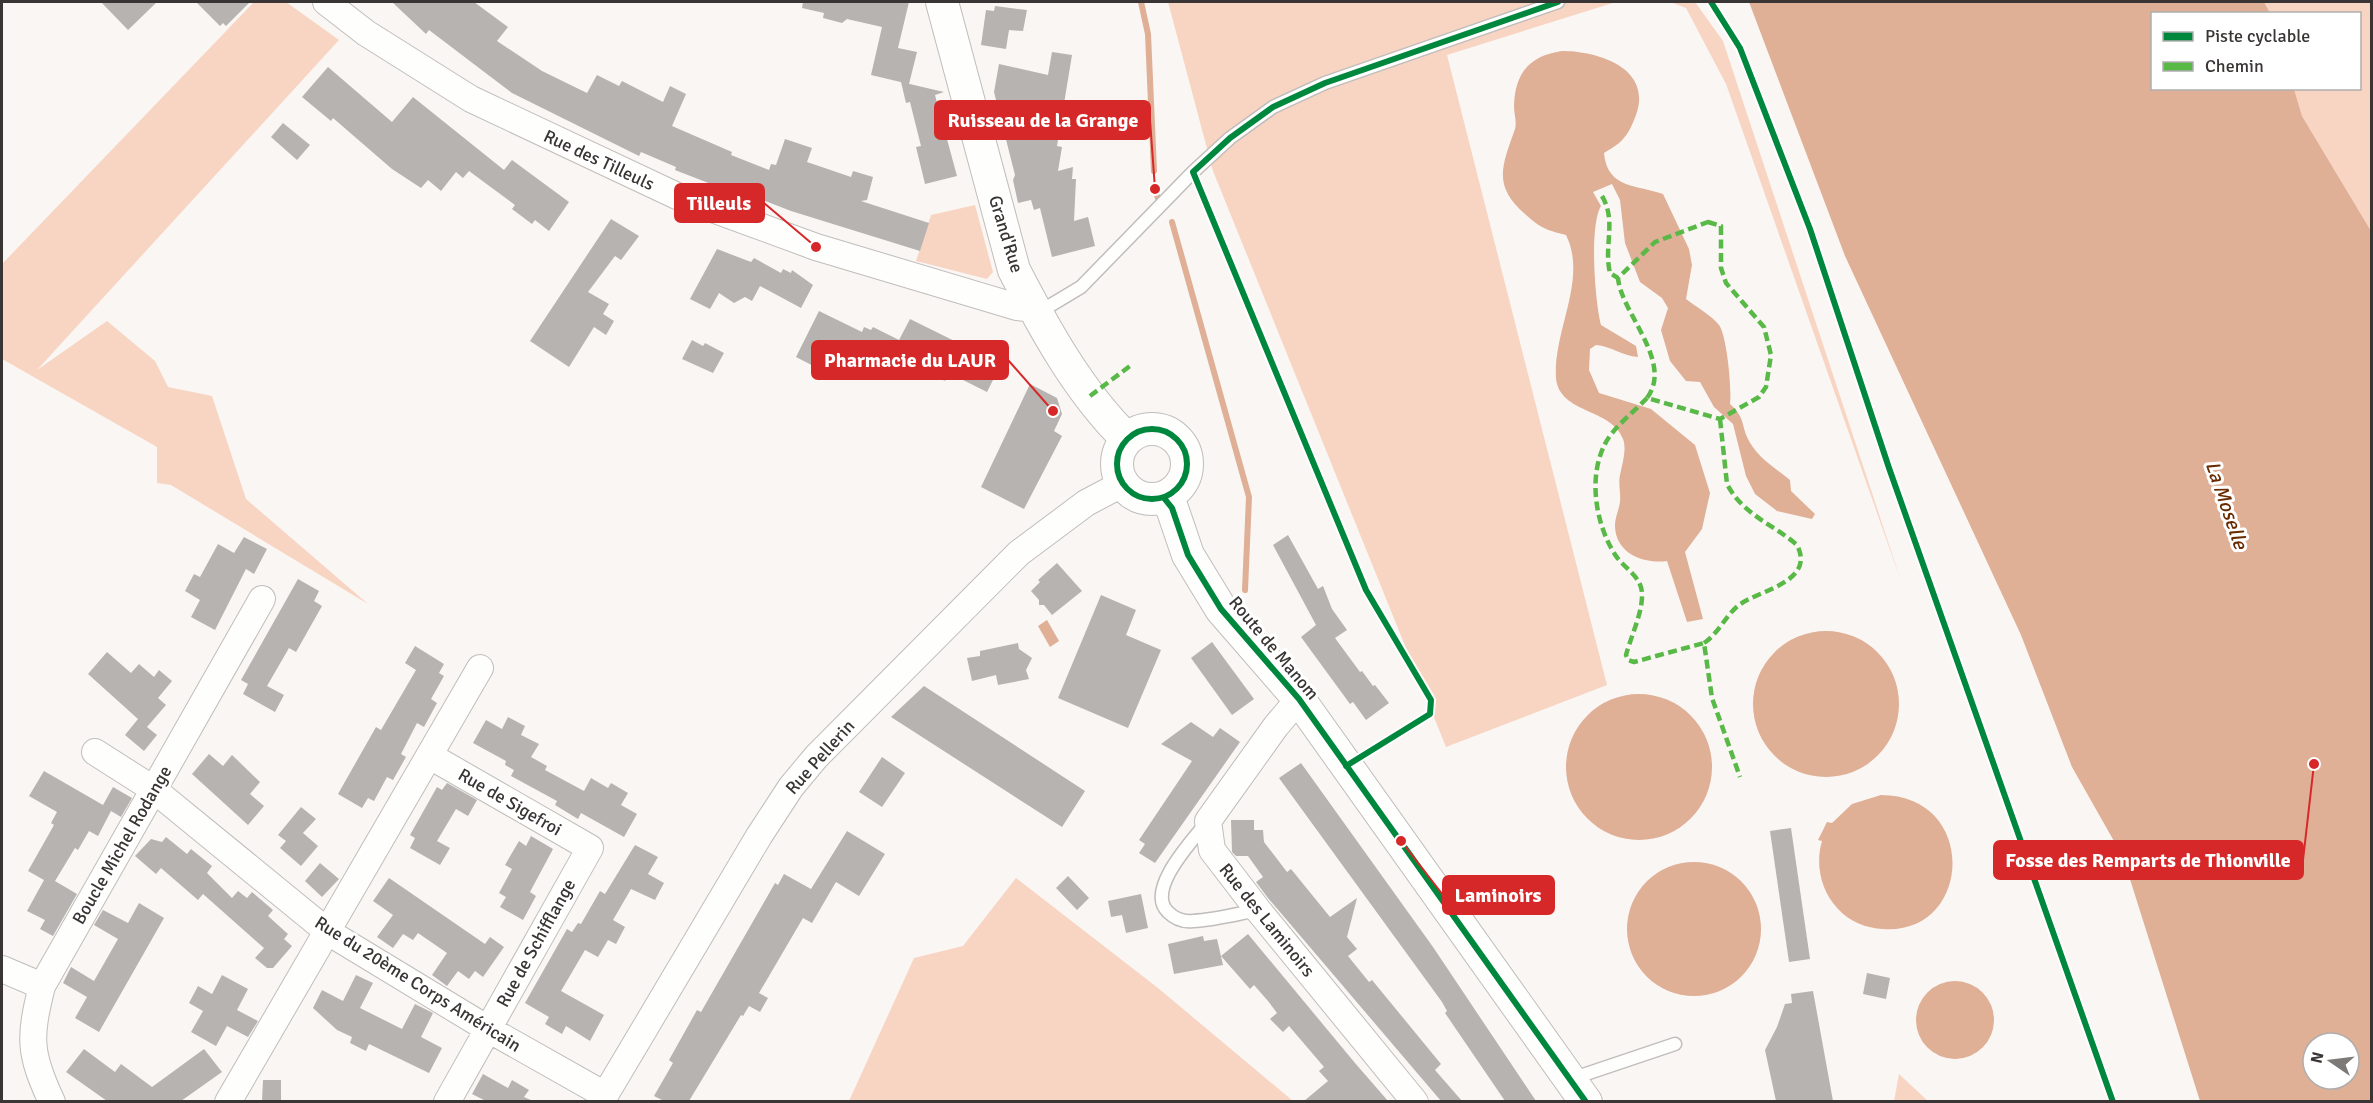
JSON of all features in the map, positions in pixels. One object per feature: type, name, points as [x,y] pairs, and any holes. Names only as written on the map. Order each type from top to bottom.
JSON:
[{"type":"street","name":"Rue des Tilleuls","points":[[328,2],[366,33],[471,99],[677,196],[816,248],[1017,307],[1035,309]]},
{"type":"street","name":"Grand'Rue","points":[[942,2],[1014,270],[1035,309],[1098,410],[1127,438]]},
{"type":"street","points":[[1159,429],[1170,434],[1185,451],[1186,473],[1182,484],[1164,498],[1140,498],[1122,484],[1116,460],[1127,438],[1136,432],[1159,429]]},
{"type":"street","name":"Rue Pellerin","points":[[603,1098],[759,836],[791,787],[816,757],[1019,553],[1086,503],[1122,484]]},
{"type":"street","name":"Route de Manom","points":[[1164,498],[1172,508],[1188,555],[1216,601],[1299,699],[1578,1090]]},
{"type":"street","name":"Boucle Michel Rodange","points":[[52,1101],[36,1067],[32,1036],[42,986],[262,599]]},
{"type":"street","points":[[228,1101],[480,668]]},
{"type":"street","points":[[1208,821],[1276,726],[1299,699]]},
{"type":"street","name":"Rue du 20ème Corps Américain","points":[[95,752],[153,789],[328,932],[603,1098]]},
{"type":"street","name":"Rue de Sigefroi","points":[[430,756],[590,848]]},
{"type":"street","name":"Rue des Laminoirs","points":[[1208,821],[1212,850],[1258,910],[1415,1101]]},
{"type":"street","name":"Rue de Schifflange","points":[[447,1101],[590,848]]},
{"type":"street","points":[[2,969],[42,986]]},
{"type":"lane","points":[[1035,309],[1047,308],[1081,287],[1193,172],[1230,138],[1273,107],[1325,83],[1558,2]]},
{"type":"lane","points":[[1208,821],[1163,883],[1160,896],[1166,911],[1176,919],[1192,921],[1258,910]]},
{"type":"lane","points":[[1578,1090],[1675,1044]]},
{"type":"shaded area","points":[[254,2],[286,2],[339,40],[37,370],[107,321],[155,361],[168,387],[212,396],[246,499],[368,604],[171,485],[157,483],[157,447],[2,359],[2,264]]},
{"type":"shaded area","points":[[1168,2],[1616,2],[1447,55],[1607,685],[1446,747],[1213,171]]},
{"type":"shaded area","points":[[1670,2],[1695,2],[1723,41],[1901,581],[1726,84],[1686,8]]},
{"type":"shaded area","points":[[2264,2],[2371,2],[2371,231],[2302,116],[2294,90],[2361,90],[2361,12],[2269,12]]},
{"type":"shaded area","points":[[975,205],[993,272],[987,279],[916,261],[931,215]]},
{"type":"shaded area","points":[[1016,878],[1158,988],[1293,1101],[849,1101],[914,958],[963,946]]},
{"type":"shaded area","points":[[1899,1074],[1928,1101],[1894,1101]]},
{"type":"water","name":"La Moselle","points":[[1749,2],[2264,2],[2269,12],[2151,12],[2151,90],[2294,90],[2302,116],[2371,231],[2371,1101],[2200,1101],[2123,857],[2072,767],[2021,635],[1845,256]]},
{"type":"water","points":[[1562,51],[1591,54],[1606,59],[1619,65],[1630,74],[1637,85],[1639,99],[1635,118],[1625,137],[1604,153],[1606,165],[1617,179],[1625,184],[1663,194],[1689,249],[1692,265],[1686,299],[1712,318],[1722,331],[1728,363],[1730,404],[1740,416],[1747,437],[1755,450],[1790,480],[1791,491],[1815,514],[1812,519],[1777,511],[1755,494],[1746,476],[1733,424],[1714,407],[1700,382],[1686,381],[1670,361],[1661,330],[1668,308],[1662,298],[1640,282],[1625,243],[1620,200],[1612,184],[1593,192],[1601,206],[1597,216],[1594,246],[1595,282],[1601,325],[1636,346],[1638,357],[1596,345],[1590,349],[1589,370],[1599,393],[1651,409],[1695,445],[1710,493],[1702,529],[1685,552],[1703,619],[1687,622],[1667,561],[1649,561],[1632,555],[1625,550],[1616,535],[1615,525],[1620,502],[1619,478],[1624,452],[1623,439],[1608,421],[1566,398],[1559,390],[1556,378],[1559,342],[1572,287],[1572,252],[1566,235],[1544,228],[1531,219],[1515,204],[1504,185],[1506,154],[1516,126],[1514,106],[1517,84],[1526,68],[1533,62],[1551,53]]},
{"type":"water","points":[[1047,620],[1059,641],[1050,647],[1038,626]]},
{"type":"water","points":[[1826,631],[1854,636],[1878,652],[1894,676],[1899,704],[1894,732],[1878,756],[1854,772],[1826,777],[1798,772],[1774,756],[1758,732],[1753,704],[1758,676],[1774,652],[1798,636]]},
{"type":"water","points":[[1639,694],[1667,699],[1691,715],[1707,739],[1712,767],[1707,795],[1691,819],[1667,835],[1639,840],[1611,835],[1587,819],[1571,795],[1566,767],[1571,739],[1587,715],[1611,699]]},
{"type":"water","points":[[1881,795],[1913,801],[1935,817],[1948,839],[1952,864],[1948,889],[1934,911],[1913,925],[1883,929],[1864,926],[1853,921],[1832,902],[1821,877],[1819,859],[1822,841],[1818,840],[1827,822],[1832,823],[1852,804]]},
{"type":"water","points":[[1694,862],[1720,867],[1742,881],[1756,903],[1761,929],[1756,955],[1742,977],[1720,991],[1694,996],[1668,991],[1646,977],[1632,955],[1627,929],[1632,903],[1646,881],[1668,867]]},
{"type":"water","points":[[1947,981],[1963,981],[1977,987],[1988,998],[1994,1012],[1994,1028],[1988,1042],[1977,1053],[1963,1059],[1947,1059],[1933,1053],[1922,1042],[1916,1028],[1916,1012],[1922,998],[1933,987]]},
{"type":"building","points":[[101,2],[157,2],[128,30]]},
{"type":"building","points":[[196,2],[250,2],[226,26],[223,23],[220,26]]},
{"type":"building","points":[[392,2],[474,2],[508,27],[497,41],[542,71],[587,93],[597,75],[619,86],[622,81],[663,102],[670,86],[686,94],[672,126],[732,152],[731,155],[769,170],[771,164],[776,165],[785,139],[812,148],[807,162],[851,177],[853,171],[873,177],[867,200],[861,201],[929,223],[920,251],[791,211],[750,195],[747,198],[675,170],[676,167],[641,152],[639,156],[512,93],[429,30],[426,34]]},
{"type":"building","points":[[803,2],[909,2],[898,48],[917,52],[909,84],[871,75],[882,27],[847,19],[842,23],[823,18],[824,13],[802,8]]},
{"type":"building","points":[[995,6],[1027,10],[1023,31],[1009,30],[1006,49],[981,45],[986,10],[994,11]]},
{"type":"building","points":[[1052,52],[1072,55],[1057,146],[1062,147],[1058,171],[1073,167],[1072,179],[1076,179],[1074,221],[1088,217],[1095,246],[1052,257],[1040,208],[1034,210],[1031,200],[1018,203],[1013,180],[1015,175],[994,92],[999,64],[1048,75]]},
{"type":"building","points":[[328,67],[392,122],[413,97],[504,170],[512,160],[569,202],[549,231],[535,220],[532,224],[512,209],[515,205],[469,171],[463,178],[456,172],[441,191],[428,180],[421,188],[392,169],[333,118],[331,121],[302,97]]},
{"type":"building","points":[[901,82],[944,92],[935,95],[957,176],[925,184],[916,147],[921,146],[910,102],[906,103]]},
{"type":"building","points":[[283,123],[310,145],[297,160],[271,137]]},
{"type":"building","points":[[611,219],[639,236],[621,260],[615,256],[588,292],[609,304],[603,314],[614,321],[606,335],[594,327],[569,367],[530,341]]},
{"type":"building","points":[[717,249],[751,262],[754,258],[781,273],[783,269],[791,273],[792,270],[813,285],[801,308],[760,286],[752,301],[745,297],[734,303],[719,293],[710,309],[690,299]]},
{"type":"building","points":[[819,311],[862,332],[864,327],[871,330],[873,327],[899,340],[910,319],[1001,364],[987,392],[949,373],[945,381],[913,365],[909,372],[878,356],[871,375],[836,358],[829,374],[796,357]]},
{"type":"building","points":[[692,340],[703,346],[705,343],[724,353],[713,373],[682,359]]},
{"type":"building","points":[[1030,384],[1057,398],[1062,414],[1054,431],[1062,436],[1024,509],[981,487]]},
{"type":"building","points":[[1288,535],[1318,589],[1323,586],[1332,609],[1347,630],[1335,638],[1360,672],[1362,671],[1389,703],[1366,720],[1353,702],[1350,704],[1301,637],[1316,625],[1273,545]]},
{"type":"building","points":[[244,537],[267,549],[254,574],[246,569],[215,630],[191,617],[200,600],[185,591],[194,574],[200,577],[218,544],[234,553]]},
{"type":"building","points":[[1057,563],[1082,591],[1052,615],[1044,605],[1039,605],[1039,600],[1031,591],[1040,582],[1038,580]]},
{"type":"building","points":[[298,579],[319,591],[314,601],[322,606],[296,652],[289,648],[267,686],[284,695],[275,712],[243,694],[248,684],[241,680]]},
{"type":"building","points":[[1101,595],[1136,610],[1126,635],[1161,650],[1128,728],[1058,698]]},
{"type":"building","points":[[1212,642],[1254,699],[1232,715],[1191,658]]},
{"type":"building","points":[[1018,643],[1019,649],[1032,658],[1026,670],[1029,679],[998,685],[996,675],[972,681],[967,658],[980,656],[980,651]]},
{"type":"building","points":[[415,646],[444,664],[439,673],[444,676],[431,699],[437,703],[424,727],[417,723],[401,754],[406,757],[393,780],[387,777],[374,801],[368,798],[362,808],[338,794],[376,727],[381,730],[416,670],[405,663]]},
{"type":"building","points":[[107,652],[131,673],[139,664],[154,677],[159,670],[172,681],[158,698],[166,705],[147,727],[157,735],[144,751],[125,735],[138,719],[88,674]]},
{"type":"building","points":[[924,686],[1085,791],[1062,827],[891,717]]},
{"type":"building","points":[[508,717],[525,726],[521,735],[539,744],[531,757],[547,766],[545,770],[584,791],[591,778],[608,788],[611,783],[628,793],[621,805],[637,814],[624,837],[581,813],[578,819],[555,805],[557,801],[511,776],[514,770],[505,765],[506,761],[473,743],[486,720],[502,729]]},
{"type":"building","points":[[1191,722],[1213,737],[1220,728],[1240,742],[1155,863],[1139,853],[1145,844],[1139,840],[1192,761],[1161,744]]},
{"type":"building","points":[[209,754],[223,766],[232,755],[260,782],[250,794],[264,806],[248,825],[192,774]]},
{"type":"building","points":[[882,757],[905,773],[882,807],[859,792]]},
{"type":"building","points":[[1301,763],[1433,947],[1536,1101],[1505,1101],[1445,1013],[1447,1011],[1442,1002],[1279,778]]},
{"type":"building","points":[[44,771],[103,805],[113,787],[132,798],[121,817],[111,811],[98,836],[89,831],[78,850],[75,848],[55,881],[77,894],[53,936],[40,929],[45,920],[27,911],[44,880],[28,871],[54,825],[51,823],[57,812],[29,796]]},
{"type":"building","points":[[447,783],[477,800],[468,816],[456,809],[437,841],[450,848],[440,865],[410,848],[415,838],[410,835],[437,787],[442,790]]},
{"type":"building","points":[[301,807],[316,819],[303,833],[318,846],[301,866],[280,848],[286,841],[278,835]]},
{"type":"building","points":[[1231,820],[1254,820],[1254,830],[1263,830],[1264,842],[1287,872],[1291,869],[1330,917],[1357,898],[1347,937],[1357,949],[1348,956],[1369,982],[1372,980],[1441,1064],[1435,1070],[1462,1101],[1441,1101],[1268,898],[1256,882],[1263,877],[1248,856],[1236,856],[1232,852]]},
{"type":"building","points":[[1791,828],[1810,959],[1789,962],[1770,831]]},
{"type":"building","points":[[847,831],[885,854],[859,896],[836,882],[812,923],[803,918],[759,993],[768,998],[760,1012],[749,1006],[743,1016],[741,1015],[689,1101],[664,1101],[654,1096],[673,1063],[669,1060],[697,1010],[701,1012],[775,883],[778,885],[784,874],[811,889]]},
{"type":"building","points":[[531,836],[553,849],[530,892],[536,896],[523,920],[500,907],[506,897],[499,893],[512,869],[505,865],[519,841],[526,846]]},
{"type":"building","points":[[166,837],[187,854],[191,849],[212,866],[207,873],[232,898],[238,891],[247,898],[252,892],[273,910],[268,916],[288,934],[284,939],[292,946],[273,968],[267,968],[255,958],[264,948],[203,894],[198,900],[161,868],[156,874],[135,856],[151,839],[162,842]]},
{"type":"building","points":[[635,845],[658,857],[648,874],[664,883],[655,900],[631,889],[613,920],[625,927],[616,944],[608,940],[598,957],[585,950],[561,991],[604,1015],[590,1041],[566,1026],[562,1034],[545,1024],[549,1017],[525,1003],[567,929],[572,932],[578,923],[581,924],[600,891],[605,894]]},
{"type":"building","points":[[320,863],[339,879],[322,897],[305,881]]},
{"type":"building","points":[[1068,876],[1089,898],[1077,910],[1056,888]]},
{"type":"building","points":[[389,878],[485,944],[490,937],[504,947],[483,977],[475,971],[469,979],[458,971],[447,986],[432,975],[447,953],[418,933],[413,940],[403,934],[393,948],[377,937],[393,915],[373,901]]},
{"type":"building","points":[[1141,894],[1148,928],[1126,933],[1122,915],[1111,917],[1108,901]]},
{"type":"building","points":[[139,903],[164,918],[99,1032],[75,1018],[87,997],[63,983],[71,967],[94,981],[118,939],[94,925],[103,910],[128,923]]},
{"type":"building","points":[[1248,934],[1388,1101],[1304,1101],[1328,1081],[1319,1071],[1324,1067],[1289,1026],[1283,1032],[1270,1019],[1277,1013],[1268,1001],[1254,985],[1250,989],[1221,956]]},
{"type":"building","points":[[1203,936],[1204,941],[1217,939],[1223,965],[1174,974],[1168,944]]},
{"type":"building","points":[[1867,973],[1890,978],[1886,999],[1863,994]]},
{"type":"building","points":[[222,975],[248,989],[237,1010],[258,1021],[248,1037],[227,1026],[216,1046],[191,1032],[203,1011],[189,1003],[198,986],[212,994]]},
{"type":"building","points":[[356,975],[373,983],[360,1008],[402,1029],[415,1004],[433,1013],[421,1037],[442,1048],[429,1073],[369,1044],[366,1051],[350,1043],[352,1037],[337,1030],[313,1008],[322,990],[343,1001]]},
{"type":"building","points":[[1813,991],[1833,1101],[1776,1101],[1765,1050],[1777,1027],[1785,1004],[1792,1003],[1791,994]]},
{"type":"building","points":[[84,1049],[115,1072],[121,1064],[152,1087],[204,1049],[222,1072],[181,1101],[107,1101],[66,1072]]},
{"type":"building","points":[[483,1074],[508,1088],[512,1080],[529,1090],[524,1097],[533,1101],[486,1101],[472,1094]]},
{"type":"building","points":[[263,1080],[281,1080],[281,1101],[262,1101]]},
{"type":"waterway","points":[[1141,2],[1148,34],[1154,171]]},
{"type":"waterway","points":[[1155,189],[1159,201]]},
{"type":"waterway","points":[[1172,222],[1249,497],[1245,590]]},
{"type":"marked path","points":[[1602,196],[1609,222],[1609,268],[1610,273],[1618,278]]},
{"type":"marked path","points":[[1708,222],[1721,226],[1721,268],[1726,283],[1764,327],[1771,355],[1766,387],[1759,397],[1720,419],[1647,398],[1654,384],[1654,369],[1644,338],[1621,292],[1618,278],[1655,242],[1708,222]]},
{"type":"marked path","points":[[1090,396],[1130,366]]},
{"type":"marked path","points":[[1647,398],[1608,439],[1599,459],[1596,473],[1596,502],[1603,531],[1616,556],[1639,582],[1642,593],[1639,616],[1626,655],[1628,660],[1634,662],[1704,643],[1712,698],[1740,777]]},
{"type":"marked path","points":[[1704,643],[1739,605],[1783,583],[1792,576],[1799,568],[1801,558],[1797,545],[1741,504],[1727,484],[1720,419]]},
{"type":"cycle path","points":[[1346,766],[1430,714],[1431,700],[1366,590],[1193,172],[1230,138],[1273,107],[1325,83],[1558,2]]},
{"type":"cycle path","points":[[1711,2],[1740,48],[1810,229],[1889,468],[2113,1102]]},
{"type":"cycle path","points":[[1145,429],[1159,429],[1172,434],[1182,444],[1187,464],[1182,484],[1172,494],[1159,499],[1145,499],[1132,494],[1122,484],[1117,471],[1117,457],[1122,444],[1132,434],[1145,429]]},
{"type":"cycle path","points":[[1164,498],[1172,508],[1188,555],[1221,609],[1299,699],[1586,1102]]},
{"type":"place","name":"Ruisseau de la Grange","points":[[1155,189]]},
{"type":"place","name":"Tilleuls","points":[[816,247]]},
{"type":"place","name":"Pharmacie du LAUR","points":[[1053,411]]},
{"type":"place","name":"Fosse des Remparts de Thionville","points":[[2314,764]]},
{"type":"place","name":"Laminoirs","points":[[1401,841]]}]
